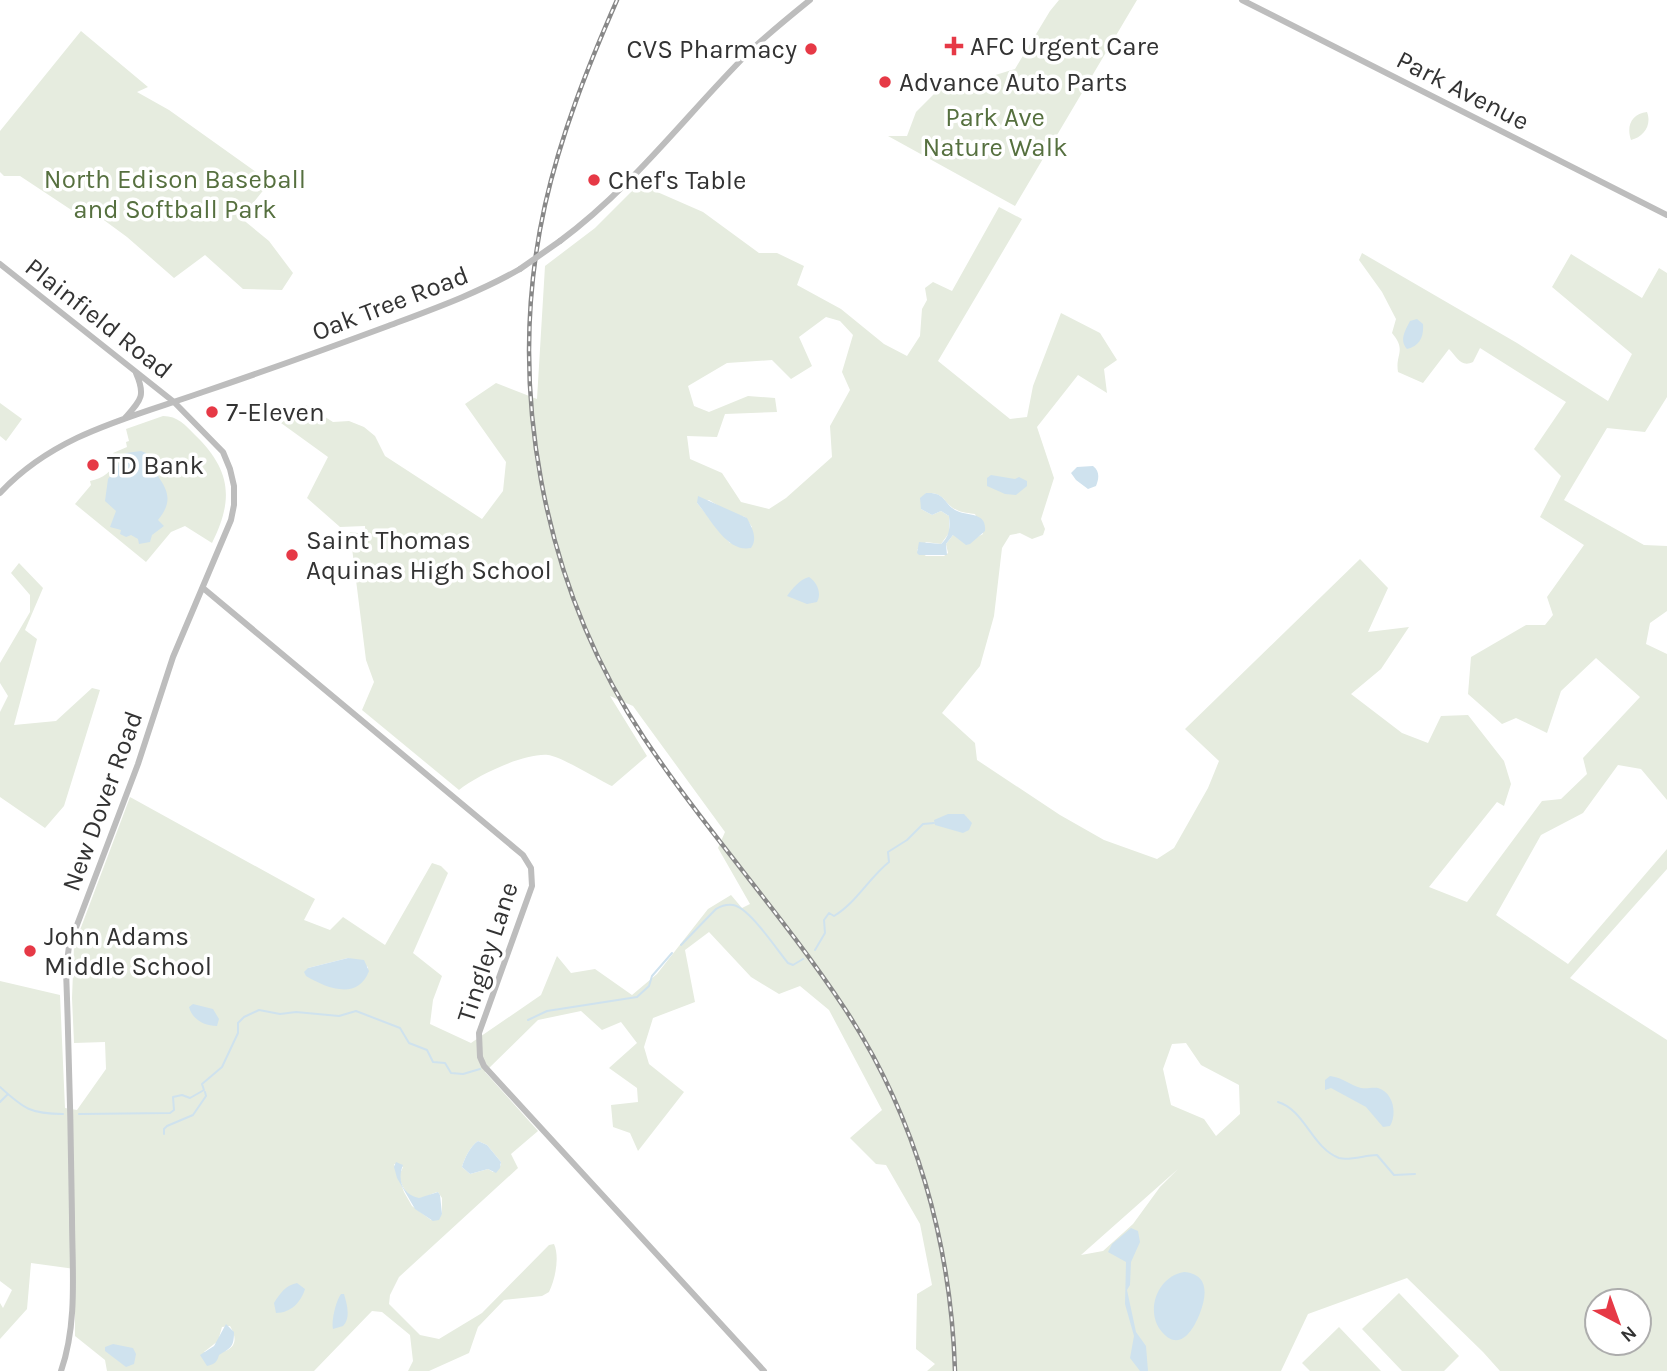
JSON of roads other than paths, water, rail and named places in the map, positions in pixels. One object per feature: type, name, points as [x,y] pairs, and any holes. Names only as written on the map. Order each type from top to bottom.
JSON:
[{"type":"street","name":"Oak Tree Road","points":[[0,493],[23,469],[85,433],[261,372],[474,293],[520,268],[560,241],[606,203],[677,131],[739,62],[810,0]]},
{"type":"street","name":"Park Avenue","points":[[1242,0],[1667,215]]},
{"type":"street","name":"Plainfield Road","points":[[0,264],[174,402]]},
{"type":"street","points":[[124,419],[141,399],[143,391],[135,371]]},
{"type":"street","name":"New Dover Road","points":[[61,1371],[69,1341],[72,1302],[73,1145],[66,970],[69,946],[142,755],[173,657],[231,520],[235,498],[234,481],[219,448],[174,402]]},
{"type":"street","name":"Tingley Lane","points":[[202,588],[523,855],[531,868],[532,887],[479,1033],[480,1057],[484,1066],[764,1371]]},
{"type":"water","points":[[1417,319],[1423,324],[1422,336],[1415,346],[1407,349],[1403,342],[1405,332],[1410,321]]},
{"type":"water","points":[[126,453],[146,453],[164,486],[167,501],[158,520],[164,526],[152,535],[150,542],[139,544],[138,539],[131,535],[126,537],[120,534],[121,530],[110,527],[116,511],[105,501],[108,479],[120,459]]},
{"type":"water","points":[[1093,466],[1098,473],[1098,481],[1096,486],[1088,489],[1071,473],[1077,467]]},
{"type":"water","points":[[991,475],[1015,479],[1019,477],[1027,481],[1027,486],[1016,495],[1005,494],[987,486],[987,478]]},
{"type":"water","points":[[926,493],[937,494],[955,510],[980,517],[985,531],[966,545],[953,535],[946,544],[947,555],[919,555],[919,542],[941,544],[948,535],[949,528],[949,516],[941,511],[932,515],[921,509],[920,498]]},
{"type":"water","points":[[698,496],[747,518],[754,537],[751,548],[742,548],[727,540],[697,503]]},
{"type":"water","points":[[809,577],[818,588],[817,602],[807,604],[787,596],[799,582]]},
{"type":"water","points":[[948,814],[964,814],[972,823],[969,830],[963,833],[935,825],[934,820]]},
{"type":"water","points":[[348,958],[364,960],[369,971],[364,980],[350,989],[332,988],[306,976],[304,972],[308,968]]},
{"type":"water","points":[[193,1004],[213,1009],[219,1019],[217,1026],[203,1023],[196,1018],[189,1007]]},
{"type":"water","points":[[1330,1076],[1361,1088],[1376,1088],[1388,1094],[1393,1104],[1390,1126],[1383,1127],[1366,1107],[1331,1088],[1325,1090],[1325,1080]]},
{"type":"water","points":[[478,1141],[487,1145],[501,1162],[496,1173],[488,1169],[470,1174],[462,1167],[468,1153]]},
{"type":"water","points":[[396,1162],[403,1165],[401,1181],[408,1193],[419,1198],[438,1192],[442,1214],[439,1220],[433,1221],[415,1209],[397,1178],[394,1167]]},
{"type":"water","points":[[1131,1228],[1138,1231],[1140,1242],[1131,1262],[1130,1285],[1127,1290],[1136,1332],[1146,1346],[1148,1371],[1140,1371],[1130,1358],[1134,1336],[1125,1304],[1126,1262],[1108,1252],[1112,1244]]},
{"type":"water","points":[[1184,1272],[1202,1281],[1205,1293],[1190,1332],[1175,1340],[1162,1332],[1157,1324],[1154,1305],[1156,1296],[1167,1280]]},
{"type":"water","points":[[297,1283],[305,1289],[301,1298],[291,1309],[276,1313],[274,1303],[286,1288]]},
{"type":"water","points":[[341,1294],[344,1294],[346,1302],[347,1319],[343,1326],[333,1329],[334,1311]]},
{"type":"water","points":[[226,1324],[234,1332],[232,1344],[215,1362],[207,1366],[200,1355],[214,1346]]},
{"type":"water","points":[[113,1344],[133,1348],[136,1354],[134,1364],[126,1367],[105,1351],[105,1347]]},
{"type":"waterway","points":[[815,950],[825,933],[824,920],[829,913],[834,916],[856,897],[889,862],[888,852],[907,840],[923,824],[934,823]]},
{"type":"waterway","points":[[681,945],[716,909],[733,905],[755,921],[788,963],[793,965],[803,959]]},
{"type":"waterway","points":[[528,1020],[547,1011],[637,997],[649,986],[652,976],[672,953]]},
{"type":"waterway","points":[[79,1114],[170,1113],[174,1110],[173,1097],[182,1095],[190,1098],[204,1090],[202,1084],[222,1067],[238,1033],[238,1023],[259,1010],[280,1014],[296,1012],[339,1016],[356,1011],[400,1028],[409,1043],[427,1050],[433,1062],[445,1063],[451,1073],[463,1074],[480,1069]]},
{"type":"waterway","points":[[0,1087],[28,1109],[63,1114]]},
{"type":"waterway","points":[[164,1134],[167,1126],[193,1115],[206,1096],[205,1092]]},
{"type":"waterway","points":[[0,1102],[7,1095]]},
{"type":"waterway","points":[[1278,1102],[1295,1113],[1322,1146],[1339,1158],[1377,1155],[1394,1175],[1415,1174]]},
{"type":"railway","points":[[617,0],[586,75],[559,152],[545,205],[534,273],[529,343],[532,412],[541,481],[557,549],[580,615],[609,678],[644,738],[821,974],[870,1050],[892,1093],[925,1182],[937,1229],[952,1323],[955,1371]]},
{"type":"place","name":"AFC Urgent Care","points":[[954,46]]},
{"type":"place","name":"CVS Pharmacy","points":[[811,49]]},
{"type":"place","name":"Advance Auto Parts","points":[[885,82]]},
{"type":"place","name":"Chef's Table","points":[[594,180]]},
{"type":"place","name":"7-Eleven","points":[[212,412]]},
{"type":"place","name":"TD Bank","points":[[93,465]]},
{"type":"place","name":"Saint Thomas Aquinas High School","points":[[292,555]]},
{"type":"place","name":"John Adams Middle School","points":[[30,951]]},
{"type":"park label","name":"Park Ave Nature Walk","points":[[995,132]]},
{"type":"park label","name":"North Edison Baseball and Softball Park","points":[[175,194]]}]
